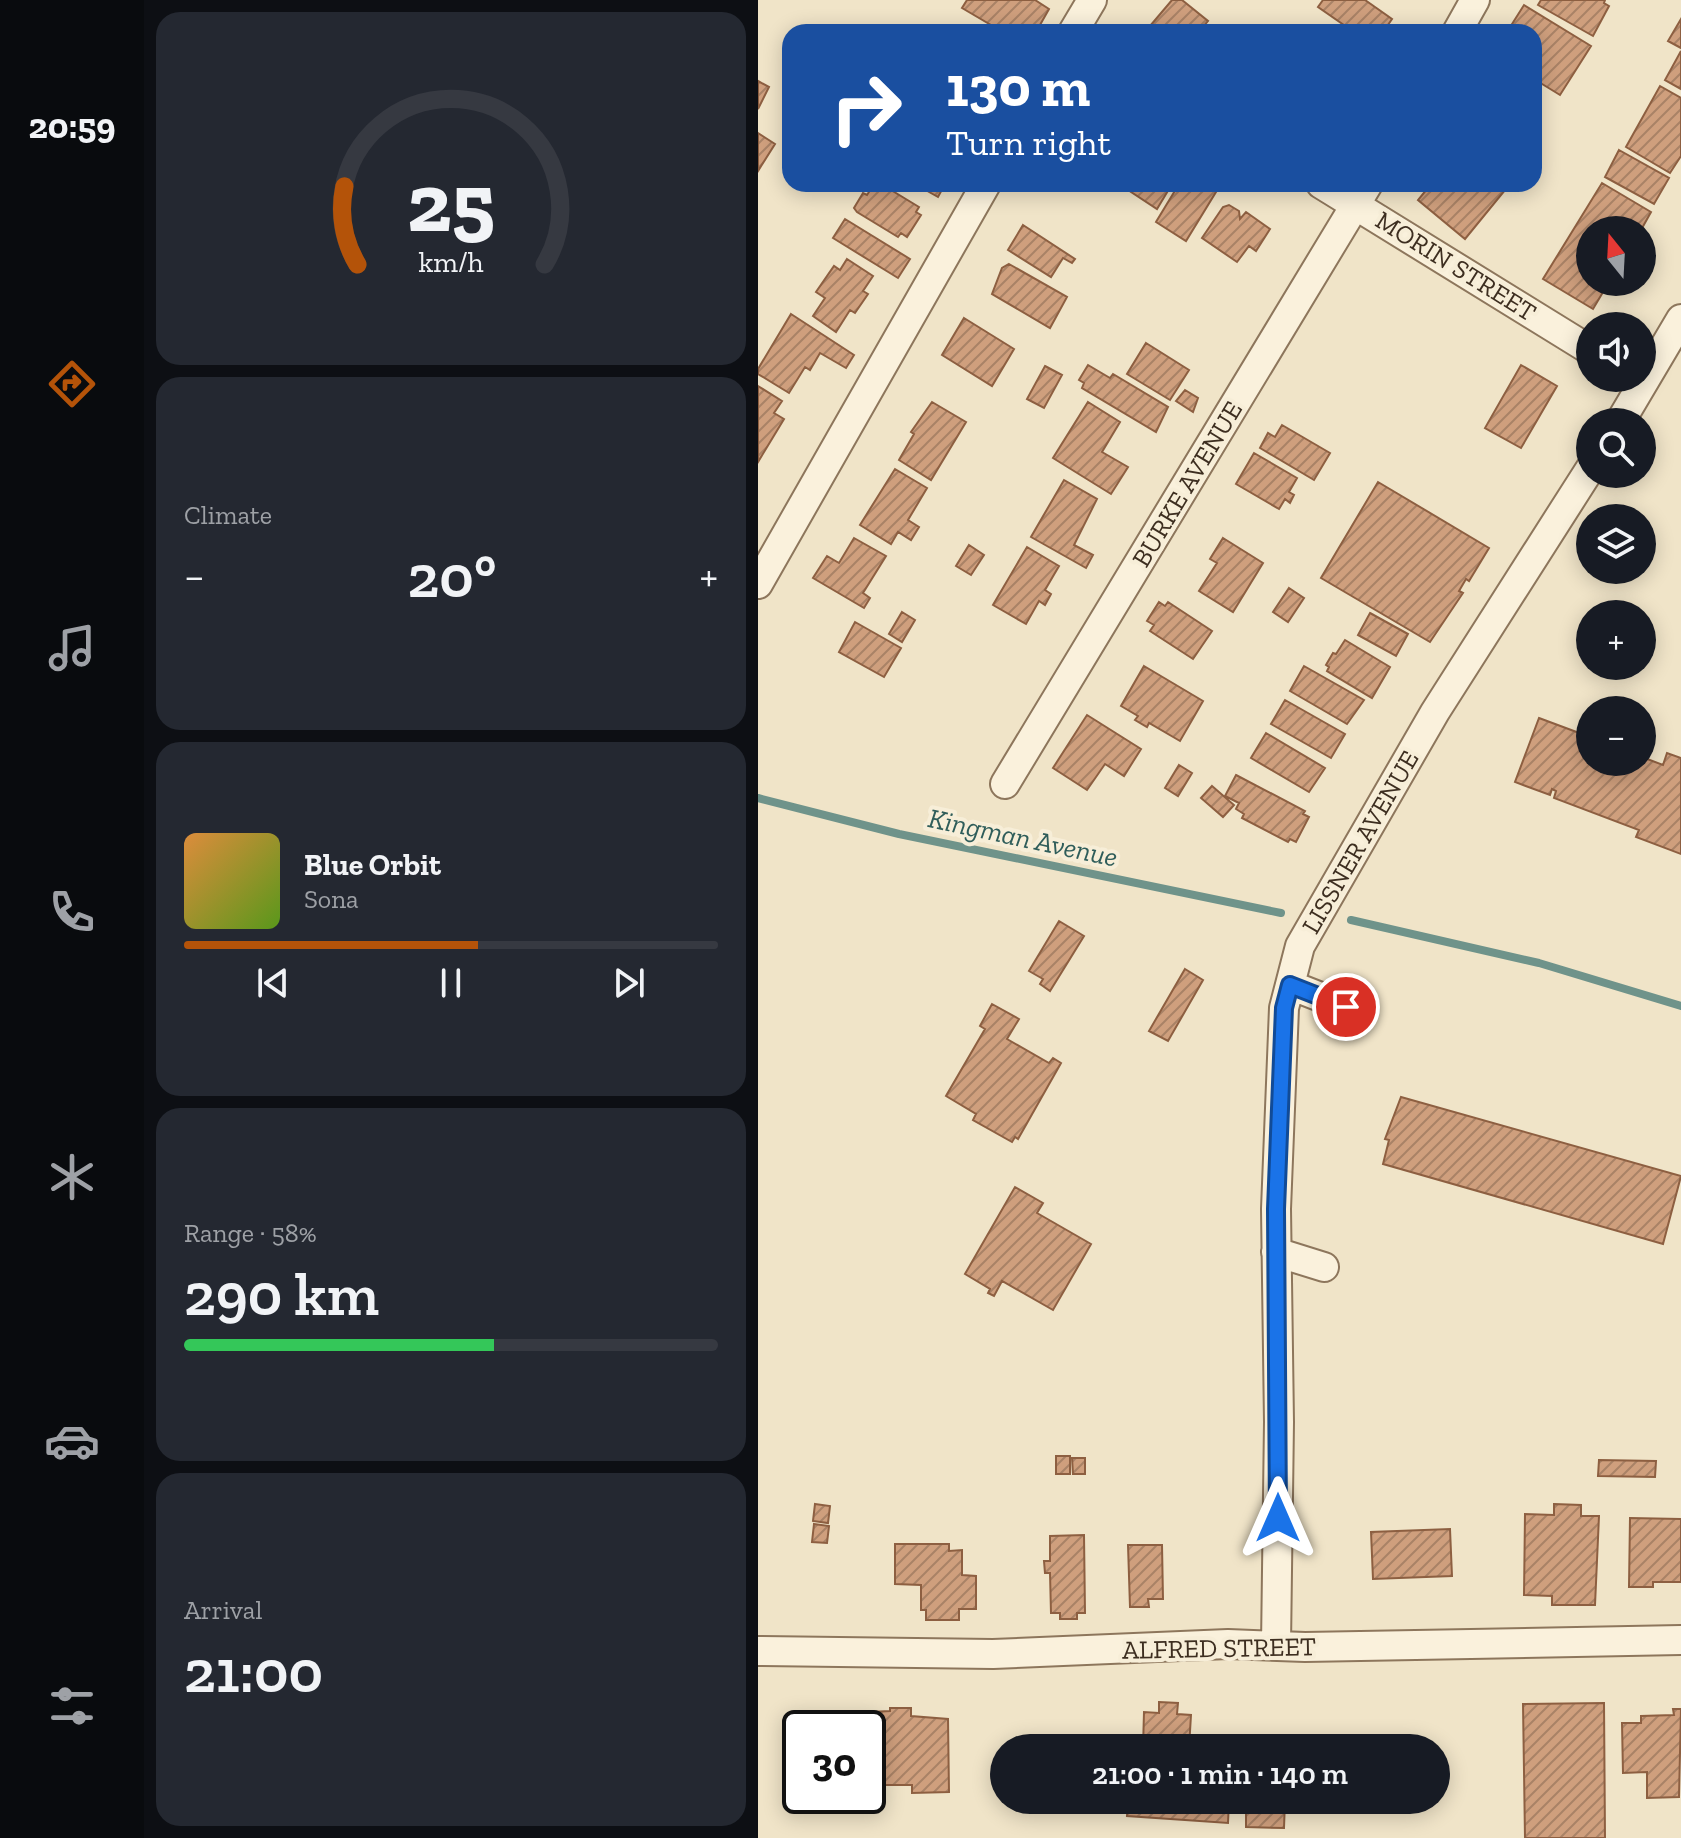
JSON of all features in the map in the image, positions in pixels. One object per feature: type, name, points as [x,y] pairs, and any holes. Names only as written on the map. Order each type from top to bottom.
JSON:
[{"type":"street","points":[[1078,24],[1092,0]]},
{"type":"street","points":[[1462,24],[1475,0]]},
{"type":"street","points":[[758,584],[981,192]]},
{"type":"street","name":"MORIN STREET","points":[[1362,194],[1576,340]]},
{"type":"street","name":"BURKE AVENUE","points":[[1005,784],[1362,194]]},
{"type":"street","points":[[1656,356],[1681,319]]},
{"type":"street","name":"LISSNER AVENUE","points":[[1276,1645],[1276,1252],[1284,1008],[1300,946],[1435,712],[1578,488]]},
{"type":"street","points":[[1290,985],[1346,1007]]},
{"type":"street","points":[[1276,1252],[1324,1267]]},
{"type":"street","name":"ALFRED STREET","points":[[758,1651],[993,1654],[1276,1645],[1681,1640]]},
{"type":"building","points":[[967,0],[1035,0],[1049,9],[1041,24],[989,24],[962,8]]},
{"type":"building","points":[[1172,0],[1182,0],[1208,21],[1206,24],[1152,24]]},
{"type":"building","points":[[1323,0],[1365,0],[1392,19],[1389,24],[1342,24],[1318,7]]},
{"type":"building","points":[[1541,0],[1605,0],[1604,3],[1609,6],[1593,36],[1538,5]]},
{"type":"building","points":[[1524,5],[1591,46],[1560,95],[1542,84],[1542,24],[1512,24]]},
{"type":"building","points":[[1681,19],[1681,48],[1668,41]]},
{"type":"building","points":[[1681,51],[1681,89],[1665,80]]},
{"type":"building","points":[[758,81],[769,87],[758,109]]},
{"type":"building","points":[[1660,86],[1681,98],[1681,156],[1670,173],[1626,147]]},
{"type":"building","points":[[758,133],[775,144],[758,171]]},
{"type":"building","points":[[1619,150],[1669,178],[1654,204],[1605,177]]},
{"type":"building","points":[[1602,183],[1651,212],[1649,216],[1582,216]]},
{"type":"building","points":[[869,192],[894,192],[919,207],[916,212],[921,215],[907,237],[901,233],[898,237],[857,212],[854,208],[863,193],[867,195]]},
{"type":"building","points":[[1131,192],[1167,192],[1157,209]]},
{"type":"building","points":[[1174,192],[1216,192],[1186,241],[1156,222]]},
{"type":"building","points":[[1424,192],[1503,192],[1465,239],[1418,200]]},
{"type":"building","points":[[1229,205],[1239,211],[1240,219],[1246,212],[1270,229],[1256,251],[1249,246],[1237,262],[1202,238],[1223,207]]},
{"type":"building","points":[[845,219],[910,259],[898,278],[833,238]]},
{"type":"building","points":[[1023,225],[1075,259],[1072,263],[1063,258],[1051,277],[1008,250]]},
{"type":"building","points":[[1576,225],[1576,296],[1601,296],[1593,309],[1543,279]]},
{"type":"building","points":[[847,259],[873,276],[863,291],[868,294],[855,313],[850,310],[836,332],[813,316],[825,298],[816,292],[834,266],[840,270]]},
{"type":"building","points":[[1009,264],[1067,297],[1050,328],[992,294],[1002,268]]},
{"type":"building","points":[[791,314],[854,355],[846,368],[820,353],[810,370],[805,367],[789,393],[758,374],[758,369]]},
{"type":"building","points":[[964,318],[1014,349],[992,386],[942,355]]},
{"type":"building","points":[[1146,343],[1189,370],[1170,400],[1127,374]]},
{"type":"building","points":[[1088,365],[1110,378],[1113,374],[1168,407],[1156,432],[1082,388],[1084,383],[1079,380]]},
{"type":"building","points":[[1521,365],[1557,386],[1521,448],[1485,428]]},
{"type":"building","points":[[1045,366],[1062,375],[1044,408],[1027,399]]},
{"type":"building","points":[[758,386],[782,401],[774,413],[784,419],[758,462]]},
{"type":"building","points":[[1185,390],[1198,398],[1193,412],[1176,401]]},
{"type":"building","points":[[932,402],[966,422],[931,480],[899,460],[914,434],[911,432]]},
{"type":"building","points":[[1088,402],[1120,422],[1102,452],[1128,467],[1111,494],[1053,458]]},
{"type":"building","points":[[1282,425],[1330,453],[1314,480],[1260,448],[1268,433],[1275,437]]},
{"type":"building","points":[[1254,453],[1297,478],[1289,492],[1294,495],[1290,503],[1285,499],[1279,509],[1236,484]]},
{"type":"building","points":[[895,469],[927,488],[908,520],[919,527],[911,540],[898,532],[891,544],[860,525]]},
{"type":"building","points":[[1064,480],[1097,499],[1074,545],[1093,555],[1086,568],[1031,537]]},
{"type":"building","points":[[1378,482],[1489,548],[1469,581],[1466,579],[1459,591],[1463,593],[1430,642],[1321,578]]},
{"type":"building","points":[[854,538],[886,556],[863,593],[870,598],[864,608],[813,578],[827,556],[839,563]]},
{"type":"building","points":[[1223,538],[1263,563],[1233,612],[1199,591],[1217,563],[1210,559]]},
{"type":"building","points":[[969,545],[984,555],[971,575],[956,566]]},
{"type":"building","points":[[1027,547],[1059,566],[1045,590],[1051,594],[1045,605],[1039,601],[1026,624],[993,605]]},
{"type":"building","points":[[1289,588],[1304,598],[1288,622],[1273,612]]},
{"type":"building","points":[[1159,602],[1165,606],[1168,602],[1212,631],[1193,659],[1150,631],[1154,625],[1147,621]]},
{"type":"building","points":[[902,612],[915,620],[902,642],[889,634]]},
{"type":"building","points":[[1370,613],[1408,634],[1396,656],[1358,635]]},
{"type":"building","points":[[855,622],[901,648],[884,677],[839,652]]},
{"type":"building","points":[[1345,640],[1390,667],[1372,698],[1327,671],[1329,667],[1326,665]]},
{"type":"building","points":[[1144,666],[1203,701],[1180,741],[1149,723],[1147,727],[1135,720],[1138,716],[1121,706]]},
{"type":"building","points":[[1304,666],[1364,700],[1347,724],[1290,691]]},
{"type":"building","points":[[1285,700],[1345,734],[1331,758],[1271,724]]},
{"type":"building","points":[[1087,715],[1141,749],[1124,776],[1105,764],[1087,790],[1053,768]]},
{"type":"building","points":[[1539,718],[1576,732],[1576,776],[1656,776],[1656,762],[1663,765],[1667,753],[1681,758],[1681,854],[1636,837],[1639,830],[1554,798],[1556,791],[1552,789],[1550,795],[1515,782]]},
{"type":"building","points":[[1266,733],[1325,768],[1309,792],[1251,758]]},
{"type":"building","points":[[1179,765],[1192,773],[1178,796],[1165,788]]},
{"type":"building","points":[[1236,775],[1305,811],[1303,814],[1309,817],[1296,842],[1290,839],[1288,842],[1242,818],[1244,814],[1236,809],[1239,803],[1225,796]]},
{"type":"building","points":[[1212,786],[1234,805],[1223,817],[1201,798]]},
{"type":"building","points":[[1059,921],[1084,936],[1050,991],[1040,984],[1043,979],[1029,971]]},
{"type":"building","points":[[1185,969],[1203,980],[1168,1041],[1149,1031]]},
{"type":"building","points":[[992,1004],[1019,1019],[1007,1039],[1049,1063],[1053,1058],[1061,1063],[1018,1139],[1015,1137],[1012,1142],[973,1120],[976,1114],[946,1096],[985,1029],[980,1026]]},
{"type":"building","points":[[1401,1097],[1681,1176],[1663,1244],[1383,1164],[1389,1140],[1385,1139]]},
{"type":"building","points":[[1015,1187],[1043,1203],[1037,1213],[1091,1244],[1053,1310],[1002,1281],[994,1296],[988,1293],[990,1289],[965,1274]]},
{"type":"building","points":[[1056,1456],[1070,1456],[1070,1474],[1056,1474]]},
{"type":"building","points":[[1072,1458],[1085,1458],[1085,1474],[1073,1474]]},
{"type":"building","points":[[1599,1460],[1656,1461],[1655,1477],[1598,1476]]},
{"type":"building","points":[[815,1504],[830,1506],[828,1523],[813,1521]]},
{"type":"building","points":[[1554,1504],[1581,1505],[1581,1516],[1599,1516],[1595,1605],[1552,1605],[1552,1596],[1524,1595],[1525,1514],[1554,1515]]},
{"type":"building","points":[[1630,1518],[1681,1519],[1681,1582],[1653,1582],[1653,1587],[1629,1587]]},
{"type":"building","points":[[814,1524],[829,1526],[827,1543],[812,1542]]},
{"type":"building","points":[[1450,1529],[1452,1576],[1373,1579],[1371,1532]]},
{"type":"building","points":[[1084,1535],[1085,1613],[1077,1613],[1077,1619],[1060,1619],[1060,1613],[1051,1613],[1050,1573],[1045,1573],[1044,1561],[1050,1561],[1050,1536]]},
{"type":"building","points":[[895,1544],[949,1544],[949,1551],[962,1550],[962,1575],[976,1576],[976,1609],[959,1609],[959,1620],[926,1620],[926,1610],[921,1610],[921,1585],[895,1584]]},
{"type":"building","points":[[1128,1545],[1162,1545],[1163,1599],[1148,1599],[1149,1607],[1130,1607]]},
{"type":"building","points":[[1159,1702],[1178,1703],[1177,1714],[1191,1715],[1190,1734],[1143,1734],[1144,1712],[1159,1713]]},
{"type":"building","points":[[1604,1703],[1605,1838],[1525,1838],[1523,1704]]},
{"type":"building","points":[[890,1708],[911,1708],[911,1716],[948,1719],[949,1792],[912,1793],[912,1785],[886,1785],[886,1711]]},
{"type":"building","points":[[1673,1709],[1681,1709],[1679,1797],[1647,1798],[1647,1772],[1623,1773],[1622,1723],[1641,1723],[1641,1716],[1674,1715]]},
{"type":"building","points":[[1127,1814],[1228,1814],[1228,1823]]},
{"type":"building","points":[[1246,1814],[1284,1814],[1284,1828],[1246,1827]]},
{"type":"waterway","name":"Kingman Avenue","points":[[758,798],[899,834],[1281,913]]},
{"type":"waterway","name":"Kingman Avenue","points":[[1351,920],[1539,963],[1681,1006]]},
{"type":"route","points":[[1278,1518],[1276,1209],[1284,1008],[1290,985],[1346,1007]]}]
